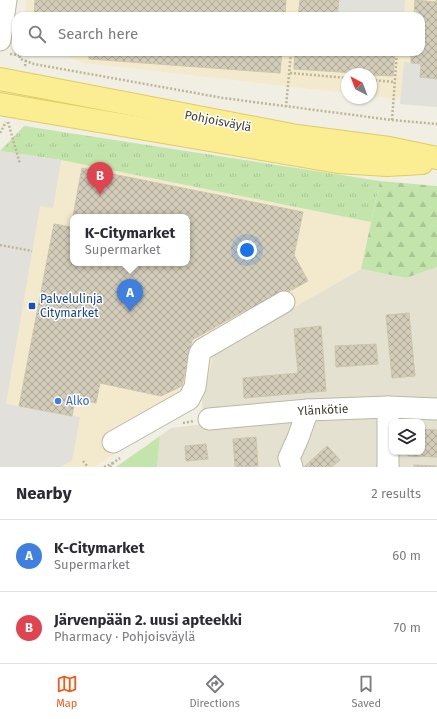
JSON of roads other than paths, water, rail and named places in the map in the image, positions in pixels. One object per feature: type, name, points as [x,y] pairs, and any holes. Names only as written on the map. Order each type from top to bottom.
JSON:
[{"type":"main road","name":"Pohjoisväylä","points":[[0,79],[297,136],[389,148],[437,158]]},
{"type":"main road","name":"Pohjoisväylä","points":[[4,112],[338,162],[387,165],[437,163]]},
{"type":"street","points":[[0,40],[6,0]]},
{"type":"street","points":[[114,442],[189,399],[195,387],[199,357],[203,349],[284,302]]},
{"type":"street","points":[[388,407],[388,467]]},
{"type":"street","name":"Ylänkötie","points":[[209,419],[308,410],[388,407],[437,410]]},
{"type":"street","points":[[292,467],[289,458],[308,410]]},
{"type":"place","name":"Järvenpään 2. uusi apteekki","points":[[100,195]]},
{"type":"place","name":"Palvelulinja Citymarket","points":[[32,306]]},
{"type":"place","name":"K-Citymarket","points":[[130,312]]},
{"type":"place","name":"Alko","points":[[58,401]]}]
